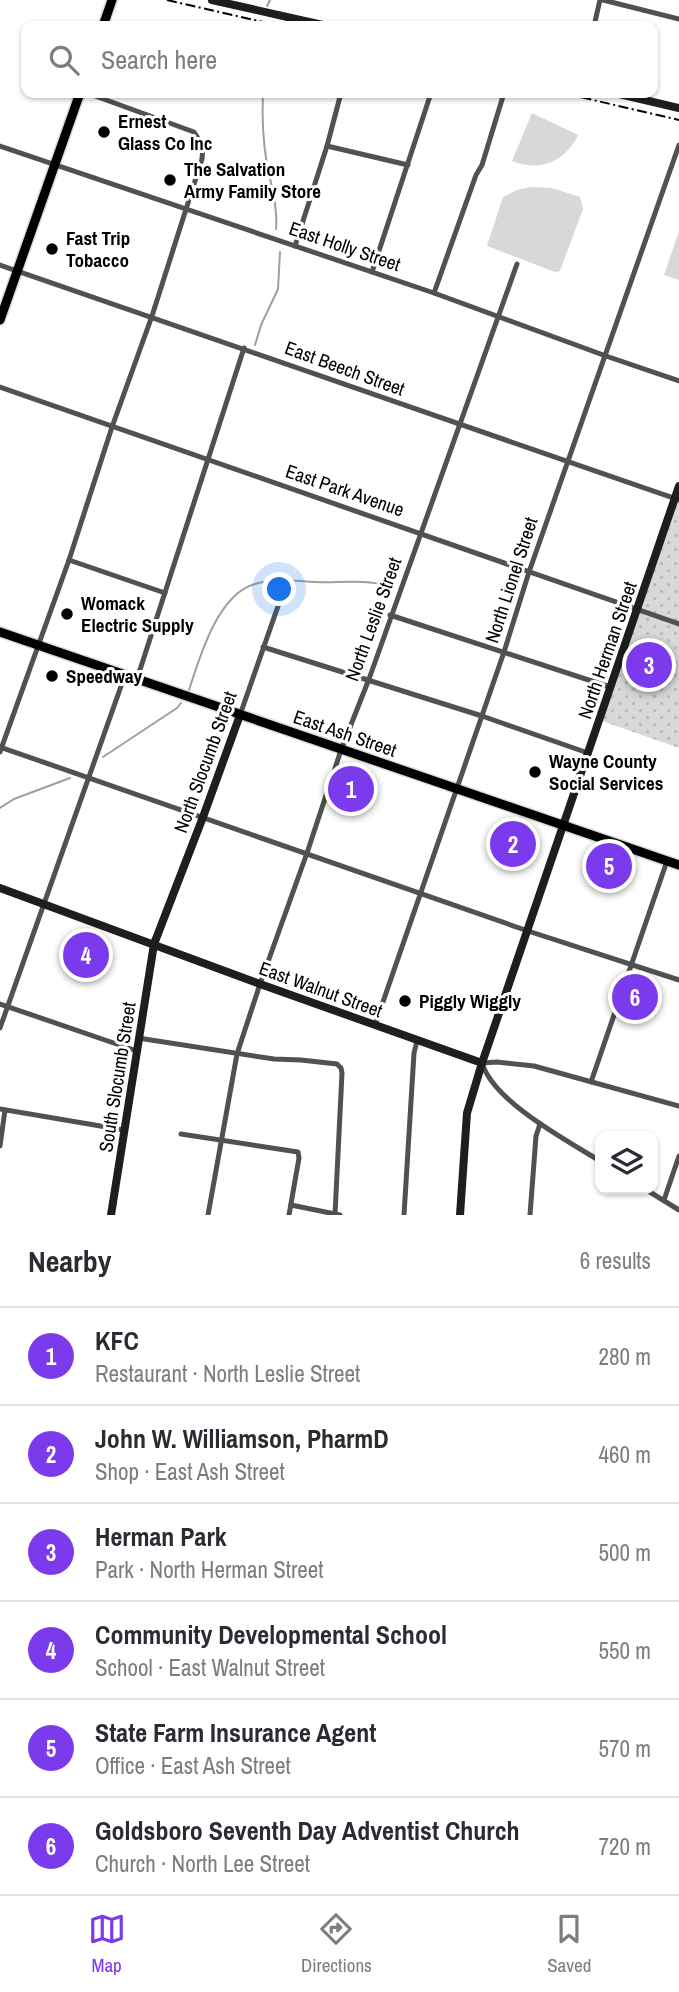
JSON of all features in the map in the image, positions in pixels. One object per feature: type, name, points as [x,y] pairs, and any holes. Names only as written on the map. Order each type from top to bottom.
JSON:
[{"type":"main road","points":[[105,21],[112,0]]},
{"type":"main road","points":[[0,320],[78,98]]},
{"type":"main road","name":"East Ash Street","points":[[0,632],[679,865]]},
{"type":"street","points":[[212,0],[305,21]]},
{"type":"street","points":[[595,21],[601,0],[679,19]]},
{"type":"street","points":[[101,98],[194,132],[203,146],[202,159],[69,560],[1,748],[528,931],[679,980]]},
{"type":"street","points":[[296,246],[340,98]]},
{"type":"street","points":[[372,272],[428,98]]},
{"type":"street","points":[[434,293],[482,164],[502,98]]},
{"type":"street","points":[[636,98],[679,108]]},
{"type":"street","name":"North Lionel Street","points":[[375,1025],[529,572],[679,145]]},
{"type":"street","name":"East Holly Street","points":[[0,146],[434,293],[679,381]]},
{"type":"street","points":[[327,146],[408,165]]},
{"type":"street","name":"North Leslie Street","points":[[208,1215],[237,1054],[341,750],[369,680],[517,264]]},
{"type":"street","name":"East Beech Street","points":[[0,265],[677,500]]},
{"type":"street","points":[[137,680],[244,348]]},
{"type":"street","name":"East Park Avenue","points":[[0,387],[679,624]]},
{"type":"street","name":"North Herman Street","points":[[460,1215],[467,1113],[482,1063],[610,687],[677,500],[679,486]]},
{"type":"street","points":[[69,560],[165,593]]},
{"type":"street","name":"North Slocumb Street","points":[[154,944],[203,817],[284,589]]},
{"type":"street","points":[[390,615],[610,687]]},
{"type":"street","points":[[263,647],[482,716],[588,753]]},
{"type":"street","points":[[0,1028],[125,675]]},
{"type":"street","points":[[591,1082],[667,861]]},
{"type":"street","name":"East Walnut Street","points":[[0,888],[482,1063],[534,1066],[679,1106]]},
{"type":"street","name":"South Slocumb Street","points":[[111,1215],[154,944]]},
{"type":"street","points":[[0,1004],[137,1051]]},
{"type":"street","points":[[138,1038],[274,1059],[337,1064],[341,1068],[337,1215],[291,1205]]},
{"type":"street","points":[[404,1215],[417,1041]]},
{"type":"street","points":[[482,1063],[485,1075],[502,1093],[540,1124],[595,1158]]},
{"type":"street","points":[[0,1146],[3,1110],[124,1130]]},
{"type":"street","points":[[530,1215],[536,1136],[540,1124]]},
{"type":"street","points":[[181,1134],[298,1152],[289,1215]]},
{"type":"street","points":[[664,1200],[679,1156]]},
{"type":"street","points":[[654,1194],[679,1210]]},
{"type":"shaded area","points":[[532,113],[578,135],[559,158],[542,165],[512,161]]},
{"type":"shaded area","points":[[531,187],[552,188],[580,197],[583,209],[560,271],[555,272],[487,246],[503,197]]},
{"type":"shaded area","points":[[679,231],[679,280],[664,275]]},
{"type":"shaded area","points":[[675,499],[679,500],[679,748],[602,721]]},
{"type":"waterway","points":[[267,6],[270,0]]},
{"type":"waterway","points":[[263,98],[265,147],[275,205],[276,229]]},
{"type":"waterway","points":[[255,345],[278,289],[280,252]]},
{"type":"waterway","points":[[189,690],[212,628],[231,600],[242,590],[255,584],[277,580],[361,582],[389,586]]},
{"type":"waterway","points":[[103,757],[181,703]]},
{"type":"waterway","points":[[0,808],[14,799],[70,778]]},
{"type":"railway","points":[[167,0],[258,21]]},
{"type":"railway","points":[[584,98],[679,120]]},
{"type":"place","name":"Ernest Glass Co Inc","points":[[104,132]]},
{"type":"place","name":"The Salvation Army Family Store","points":[[170,180]]},
{"type":"place","name":"Fast Trip Tobacco","points":[[52,249]]},
{"type":"place","name":"Womack Electric Supply","points":[[67,614]]},
{"type":"place","name":"Herman Park","points":[[649,665]]},
{"type":"place","name":"Speedway","points":[[52,676]]},
{"type":"place","name":"Wayne County Social Services","points":[[535,772]]},
{"type":"place","name":"KFC","points":[[351,789]]},
{"type":"place","name":"John W. Williamson, PharmD","points":[[513,844]]},
{"type":"place","name":"State Farm Insurance Agent","points":[[609,866]]},
{"type":"place","name":"Community Developmental School","points":[[86,955]]},
{"type":"place","name":"Goldsboro Seventh Day Adventist Church","points":[[635,997]]},
{"type":"place","name":"Piggly Wiggly","points":[[405,1001]]}]
